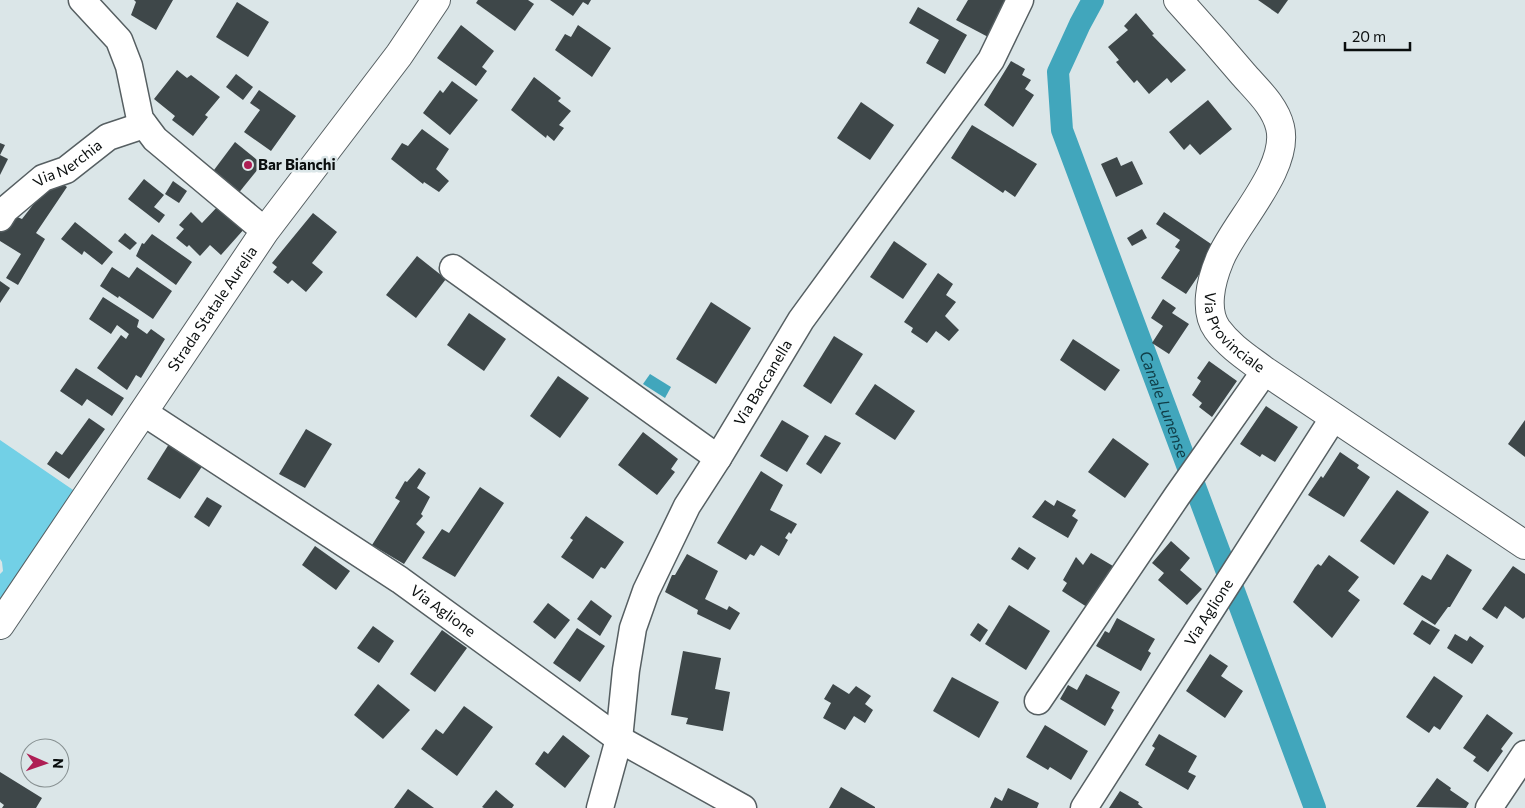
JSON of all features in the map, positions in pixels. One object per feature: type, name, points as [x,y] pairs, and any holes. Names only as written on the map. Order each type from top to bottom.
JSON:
[{"type":"main road","name":"Strada Statale Aurelia","points":[[0,626],[264,231],[399,55],[436,0]]},
{"type":"main road","name":"Via Provinciale","points":[[1178,0],[1268,103],[1276,115],[1280,129],[1281,144],[1276,163],[1220,258],[1211,284],[1209,308],[1216,327],[1234,348],[1265,371],[1525,545]]},
{"type":"street","points":[[82,0],[118,40],[128,66],[140,120],[155,139],[264,231]]},
{"type":"street","name":"Via Baccanella","points":[[600,808],[619,739],[626,670],[633,628],[646,591],[687,506],[801,320],[991,60],[1020,0]]},
{"type":"street","name":"Via Nerchia","points":[[0,218],[5,210],[43,178],[66,170],[108,137],[144,125]]},
{"type":"street","points":[[453,268],[718,458]]},
{"type":"street","points":[[1038,701],[1177,496],[1265,371]]},
{"type":"street","name":"Via Aglione","points":[[143,412],[400,580],[619,739],[743,808]]},
{"type":"street","name":"Via Aglione","points":[[1084,808],[1334,417]]},
{"type":"street","points":[[1489,808],[1525,754]]},
{"type":"shaded area","points":[[650,374],[671,387],[665,398],[643,384]]},
{"type":"shaded area","points":[[0,440],[79,494],[0,614],[0,574],[3,571],[0,559]]},
{"type":"building","points":[[134,0],[173,0],[156,30],[131,15],[136,2]]},
{"type":"building","points":[[478,0],[528,0],[534,4],[515,31],[476,3]]},
{"type":"building","points":[[550,0],[591,0],[588,5],[583,2],[573,16]]},
{"type":"building","points":[[968,0],[1005,0],[1008,2],[990,38],[956,20]]},
{"type":"building","points":[[1258,0],[1288,0],[1278,14]]},
{"type":"building","points":[[237,2],[269,22],[248,57],[216,37]]},
{"type":"building","points":[[918,7],[967,35],[945,74],[926,63],[939,40],[909,23]]},
{"type":"building","points":[[1136,13],[1154,34],[1152,35],[1186,70],[1171,83],[1167,78],[1149,94],[1137,80],[1134,83],[1116,62],[1119,60],[1108,47],[1128,30],[1124,26]]},
{"type":"building","points":[[461,25],[494,51],[482,67],[487,71],[476,86],[437,58]]},
{"type":"building","points":[[578,25],[611,48],[592,77],[555,50],[565,34],[571,37]]},
{"type":"building","points":[[1011,61],[1025,69],[1022,75],[1031,80],[1025,89],[1034,95],[1013,127],[984,105]]},
{"type":"building","points":[[177,70],[187,78],[191,75],[220,97],[205,115],[208,117],[193,136],[172,120],[175,116],[154,99]]},
{"type":"building","points":[[236,74],[253,87],[243,100],[226,87]]},
{"type":"building","points":[[534,77],[561,98],[558,101],[571,111],[559,125],[564,128],[554,141],[547,135],[546,138],[511,110]]},
{"type":"building","points":[[452,81],[478,100],[450,135],[423,113],[440,90],[443,93]]},
{"type":"building","points":[[259,90],[296,116],[271,151],[244,132],[260,110],[250,103]]},
{"type":"building","points":[[1208,100],[1232,129],[1200,155],[1190,144],[1184,150],[1169,132]]},
{"type":"building","points":[[861,102],[894,125],[870,160],[837,138]]},
{"type":"building","points":[[972,125],[1037,164],[1015,197],[1005,190],[1003,193],[951,158]]},
{"type":"building","points":[[422,129],[449,149],[436,169],[449,181],[439,192],[424,182],[423,184],[391,159],[402,143],[408,146]]},
{"type":"building","points":[[235,142],[262,164],[237,195],[211,174]]},
{"type":"building","points":[[0,143],[5,145],[0,155]]},
{"type":"building","points":[[0,155],[8,159],[0,175]]},
{"type":"building","points":[[1117,157],[1121,166],[1132,161],[1143,184],[1116,197],[1101,164]]},
{"type":"building","points":[[144,179],[164,195],[154,207],[165,215],[159,223],[128,199]]},
{"type":"building","points":[[57,180],[67,187],[36,233],[45,239],[18,285],[6,278],[21,254],[0,241],[0,225],[15,216],[22,219],[47,187]]},
{"type":"building","points":[[173,181],[187,191],[179,203],[165,194]]},
{"type":"building","points":[[219,205],[245,228],[221,255],[210,245],[200,256],[189,245],[187,247],[176,238],[184,229],[179,225],[191,212],[202,223]]},
{"type":"building","points":[[1164,212],[1217,248],[1186,294],[1161,278],[1180,250],[1175,247],[1180,240],[1156,224]]},
{"type":"building","points":[[313,213],[337,232],[312,263],[323,272],[306,292],[292,280],[288,284],[273,272],[277,267],[272,263]]},
{"type":"building","points":[[75,222],[113,252],[102,265],[84,251],[82,255],[61,239]]},
{"type":"building","points":[[1142,229],[1147,238],[1132,246],[1127,238]]},
{"type":"building","points":[[125,233],[137,243],[130,250],[118,241]]},
{"type":"building","points":[[152,234],[192,262],[176,285],[136,256],[142,243],[144,244]]},
{"type":"building","points":[[894,241],[927,264],[903,299],[870,277]]},
{"type":"building","points":[[417,256],[446,279],[416,318],[386,295]]},
{"type":"building","points":[[112,267],[129,278],[137,267],[172,291],[153,319],[119,296],[118,298],[100,286]]},
{"type":"building","points":[[938,273],[953,284],[946,295],[956,302],[945,316],[959,330],[949,341],[936,331],[927,343],[911,332],[913,328],[904,322]]},
{"type":"building","points":[[0,281],[10,288],[0,303]]},
{"type":"building","points":[[103,297],[139,320],[137,327],[147,334],[151,329],[165,339],[141,378],[136,375],[127,390],[97,368],[121,335],[126,339],[129,334],[117,325],[111,334],[89,319]]},
{"type":"building","points":[[1163,299],[1176,308],[1172,313],[1189,324],[1169,354],[1152,343],[1163,326],[1151,318]]},
{"type":"building","points":[[711,302],[751,328],[716,384],[676,359]]},
{"type":"building","points":[[469,313],[506,339],[484,371],[447,345]]},
{"type":"building","points":[[834,336],[863,354],[831,404],[803,386]]},
{"type":"building","points":[[1073,339],[1120,370],[1105,391],[1060,360]]},
{"type":"building","points":[[1209,361],[1237,381],[1212,417],[1199,407],[1202,403],[1192,395],[1201,381],[1197,378]]},
{"type":"building","points":[[76,368],[124,398],[112,416],[87,399],[82,406],[60,391]]},
{"type":"building","points":[[558,376],[589,398],[560,438],[530,416]]},
{"type":"building","points":[[875,384],[915,411],[895,440],[855,414]]},
{"type":"building","points":[[1266,406],[1298,427],[1275,462],[1262,454],[1260,457],[1240,444]]},
{"type":"building","points":[[89,418],[105,429],[69,479],[47,464],[56,451],[62,455]]},
{"type":"building","points":[[782,420],[809,436],[787,472],[760,456]]},
{"type":"building","points":[[1525,420],[1525,457],[1508,444]]},
{"type":"building","points":[[306,429],[332,444],[305,488],[279,474]]},
{"type":"building","points":[[643,432],[678,459],[671,469],[675,472],[657,495],[618,465]]},
{"type":"building","points":[[825,435],[841,443],[821,474],[806,464]]},
{"type":"building","points":[[1113,438],[1149,464],[1125,498],[1088,472]]},
{"type":"building","points":[[169,444],[203,465],[180,499],[147,479]]},
{"type":"building","points":[[1340,452],[1359,465],[1357,468],[1370,477],[1344,517],[1308,495],[1321,476],[1323,478]]},
{"type":"building","points":[[419,468],[426,473],[417,488],[430,497],[421,514],[423,516],[416,524],[425,532],[404,564],[372,545],[400,501],[395,498],[405,481],[407,482]]},
{"type":"building","points":[[761,471],[783,485],[770,510],[797,524],[791,534],[789,532],[785,538],[788,540],[779,556],[761,545],[754,556],[750,554],[746,560],[717,543]]},
{"type":"building","points":[[480,487],[504,503],[455,577],[422,558],[442,529],[449,533]]},
{"type":"building","points":[[1397,490],[1429,512],[1394,565],[1360,541]]},
{"type":"building","points":[[207,497],[222,506],[209,527],[194,517]]},
{"type":"building","points":[[1045,500],[1054,506],[1057,500],[1076,510],[1072,516],[1078,520],[1068,538],[1032,517]]},
{"type":"building","points":[[586,516],[624,542],[605,569],[601,567],[593,579],[561,557],[573,540],[570,538]]},
{"type":"building","points":[[1171,541],[1190,558],[1180,570],[1202,589],[1187,605],[1158,580],[1164,573],[1152,563]]},
{"type":"building","points":[[315,546],[350,571],[336,590],[302,565]]},
{"type":"building","points":[[1019,547],[1036,558],[1028,570],[1011,559]]},
{"type":"building","points":[[1091,553],[1113,566],[1087,607],[1062,591],[1067,583],[1063,580],[1076,557],[1083,565]]},
{"type":"building","points":[[687,554],[718,571],[705,599],[727,610],[729,606],[740,613],[730,630],[697,614],[698,610],[665,592],[672,575],[675,575]]},
{"type":"building","points":[[1447,554],[1472,570],[1450,607],[1448,607],[1435,625],[1403,604],[1422,575],[1431,580]]},
{"type":"building","points":[[1329,555],[1359,577],[1348,591],[1360,600],[1332,638],[1293,602],[1315,567],[1318,564],[1321,566]]},
{"type":"building","points":[[1513,566],[1525,574],[1525,617],[1523,619],[1505,606],[1497,619],[1482,609]]},
{"type":"building","points":[[591,600],[612,616],[600,636],[577,619]]},
{"type":"building","points":[[548,603],[570,620],[555,639],[533,622]]},
{"type":"building","points":[[1009,605],[1050,631],[1026,670],[985,644]]},
{"type":"building","points":[[1117,618],[1155,639],[1148,651],[1151,653],[1141,671],[1096,646],[1105,631],[1109,633]]},
{"type":"building","points":[[1422,620],[1440,630],[1430,645],[1413,634]]},
{"type":"building","points":[[978,623],[988,630],[980,642],[970,635]]},
{"type":"building","points":[[373,626],[394,641],[379,663],[357,648]]},
{"type":"building","points":[[577,628],[605,646],[580,682],[553,663]]},
{"type":"building","points":[[442,630],[467,648],[435,692],[410,674]]},
{"type":"building","points":[[1455,634],[1467,641],[1470,636],[1484,646],[1472,664],[1447,648]]},
{"type":"building","points":[[683,651],[721,658],[715,689],[730,692],[723,731],[686,724],[688,718],[671,715]]},
{"type":"building","points":[[1210,654],[1228,666],[1221,676],[1243,691],[1225,718],[1186,691]]},
{"type":"building","points":[[1086,674],[1120,692],[1111,708],[1114,710],[1105,726],[1060,699],[1068,685],[1077,690]]},
{"type":"building","points":[[1434,676],[1463,696],[1440,730],[1434,726],[1429,733],[1406,717]]},
{"type":"building","points":[[952,677],[999,702],[979,738],[933,711]]},
{"type":"building","points":[[378,684],[410,710],[383,739],[354,715]]},
{"type":"building","points":[[833,684],[849,694],[856,686],[871,696],[865,704],[873,710],[865,723],[854,716],[845,730],[823,718],[831,703],[824,699]]},
{"type":"building","points":[[464,706],[493,727],[457,776],[421,749],[436,729],[443,734]]},
{"type":"building","points":[[1487,714],[1513,733],[1488,772],[1473,761],[1476,757],[1463,748]]},
{"type":"building","points":[[1045,725],[1088,751],[1071,780],[1050,767],[1048,770],[1026,757]]},
{"type":"building","points":[[1159,734],[1197,756],[1188,772],[1196,776],[1188,790],[1145,765],[1155,748],[1152,746]]},
{"type":"building","points":[[563,735],[590,756],[565,788],[535,764],[544,751],[548,754]]},
{"type":"building","points":[[0,772],[20,784],[20,788],[26,788],[42,798],[36,808],[2,808],[4,805],[0,802]]},
{"type":"building","points":[[1437,778],[1469,803],[1466,808],[1416,807]]},
{"type":"building","points":[[841,787],[875,807],[875,808],[829,808]]},
{"type":"building","points":[[1008,788],[1039,803],[1037,808],[990,808],[995,797],[1002,801]]},
{"type":"building","points":[[408,789],[434,808],[394,808]]},
{"type":"building","points":[[496,790],[514,805],[512,808],[482,807]]},
{"type":"building","points":[[1120,791],[1139,802],[1138,804],[1143,808],[1109,808]]},
{"type":"waterway","name":"Canale Lunense","points":[[1093,0],[1058,72],[1062,130],[1315,808]]},
{"type":"place","name":"Bar Bianchi","points":[[248,165]]}]
